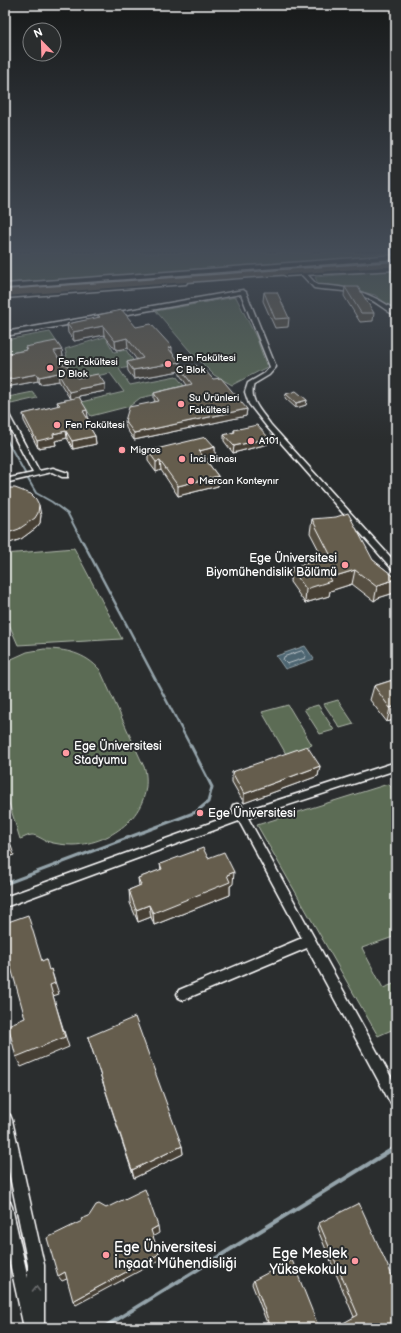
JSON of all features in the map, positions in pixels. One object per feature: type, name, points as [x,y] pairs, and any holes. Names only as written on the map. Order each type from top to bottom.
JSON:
[{"type":"street","points":[[5,334],[111,315]]},
{"type":"street","points":[[252,315],[273,367],[266,374],[251,382],[248,392],[252,404],[277,436],[396,568]]},
{"type":"street","points":[[5,413],[37,474]]},
{"type":"street","points":[[5,481],[53,470],[65,475]]},
{"type":"street","points":[[5,902],[239,812],[396,766]]},
{"type":"street","points":[[239,812],[396,1099]]},
{"type":"street","points":[[183,994],[309,941]]},
{"type":"street","points":[[5,1120],[9,1162],[36,1265],[36,1328]]},
{"type":"street","points":[[5,1208],[32,1328]]},
{"type":"green space","points":[[160,315],[245,315],[257,339],[267,367],[232,385],[214,375],[189,350]]},
{"type":"green space","points":[[50,332],[60,347],[5,357],[5,340]]},
{"type":"green space","points":[[111,335],[114,337],[107,340],[114,352],[126,350],[137,366],[119,369],[130,385],[176,376],[186,388],[140,398],[130,406],[91,416],[81,402],[124,392],[110,373],[78,380],[71,370],[67,371],[59,359],[67,356],[65,349]]},
{"type":"green space","points":[[33,392],[37,398],[11,404],[8,397]]},
{"type":"green space","points":[[74,548],[122,639],[18,645],[5,615],[5,554]]},
{"type":"green space","name":"Ege Üniversitesi Stadyumu","points":[[44,649],[75,653],[94,664],[100,670],[145,769],[146,785],[143,799],[137,812],[116,832],[102,839],[88,843],[73,845],[53,843],[32,835],[20,839],[5,790],[5,662],[27,652]]},
{"type":"green space","points":[[338,700],[354,724],[340,728],[324,704]]},
{"type":"green space","points":[[288,705],[312,745],[286,754],[262,712]]},
{"type":"green space","points":[[318,705],[334,730],[320,734],[304,709]]},
{"type":"green space","points":[[388,784],[396,792],[396,936],[362,948],[383,988],[396,983],[396,1028],[378,1036],[257,825]]},
{"type":"water","points":[[305,646],[314,659],[285,669],[276,656]]},
{"type":"building","points":[[98,315],[126,315],[136,327],[151,324],[172,347],[168,348],[180,362],[133,370],[127,362],[143,358],[127,338],[115,341],[103,326],[73,332],[67,324],[100,317]]},
{"type":"building","points":[[273,315],[288,315],[289,318],[275,319]]},
{"type":"building","points":[[56,341],[62,350],[54,351],[62,364],[66,364],[77,378],[98,374],[105,384],[69,392],[58,373],[39,377],[37,374],[5,380],[5,372],[9,371],[5,363],[5,354],[27,350],[25,347]]},
{"type":"building","points":[[196,365],[198,368],[202,367],[213,379],[221,378],[247,409],[134,433],[125,421],[129,407],[159,401],[154,393],[192,384],[180,368]]},
{"type":"building","points":[[296,391],[307,400],[296,403],[286,394]]},
{"type":"building","name":"Fen Fakültesi","points":[[79,397],[87,410],[83,411],[89,421],[86,421],[95,436],[72,441],[66,431],[53,434],[54,437],[37,441],[23,414],[60,405],[57,402]]},
{"type":"building","points":[[257,425],[269,438],[234,446],[224,435],[235,432],[234,430]]},
{"type":"building","points":[[206,437],[215,447],[199,451],[218,476],[178,486],[160,461],[156,462],[148,451]]},
{"type":"building","points":[[5,488],[15,488],[31,494],[39,505],[38,513],[35,518],[19,529],[5,534]]},
{"type":"building","points":[[348,513],[373,560],[396,579],[381,584],[377,587],[355,570],[329,578],[331,581],[306,589],[291,568],[331,556],[312,519],[336,517]]},
{"type":"building","points":[[396,679],[396,706],[390,708],[374,686]]},
{"type":"building","points":[[307,746],[320,766],[244,794],[232,772]]},
{"type":"building","points":[[5,827],[11,846],[5,848]]},
{"type":"building","points":[[203,848],[208,858],[224,852],[234,872],[227,875],[230,882],[153,913],[149,905],[136,910],[129,890],[141,885],[138,878],[162,869],[160,864]]},
{"type":"building","points":[[28,915],[42,961],[46,959],[49,970],[51,969],[55,983],[50,985],[65,1037],[16,1057],[8,1025],[25,1018],[7,953],[5,953],[5,923]]},
{"type":"building","points":[[135,1017],[182,1146],[132,1170],[88,1037]]},
{"type":"building","name":"Ege Üniversitesi İnşaat Mühendisliği","points":[[145,1189],[158,1226],[151,1230],[159,1254],[73,1301],[65,1272],[58,1276],[47,1238],[82,1221],[81,1219],[89,1216],[96,1205],[99,1204],[106,1208]]},
{"type":"building","name":"Ege Meslek Yüksekokulu","points":[[359,1203],[396,1284],[396,1328],[334,1328],[358,1315],[319,1223]]},
{"type":"building","name":"Ege Meslek Yüksekokulu","points":[[292,1260],[319,1328],[271,1328],[254,1280]]},
{"type":"waterway","points":[[5,437],[25,473]]},
{"type":"waterway","points":[[28,479],[36,493],[52,502],[68,514],[83,543]]},
{"type":"waterway","points":[[83,542],[191,747]]},
{"type":"waterway","points":[[5,884],[196,812],[208,802],[212,787],[191,746]]},
{"type":"waterway","points":[[103,1328],[396,1147]]},
{"type":"place","name":"Fen Fakültesi C Blok","points":[[168,364]]},
{"type":"place","name":"Fen Fakültesi D Blok","points":[[50,368]]},
{"type":"place","name":"Su Ürünleri Fakültesi","points":[[181,404]]},
{"type":"place","name":"Fen Fakültesi","points":[[57,425]]},
{"type":"place","name":"A101","points":[[251,441]]},
{"type":"place","name":"Migros","points":[[122,450]]},
{"type":"place","name":"İnci Binası","points":[[182,459]]},
{"type":"place","name":"Mercan Konteynır","points":[[191,481]]},
{"type":"place","name":"Ege Üniversitesi Biyomühendislik Bölümü","points":[[345,565]]},
{"type":"place","name":"Ege Üniversitesi Stadyumu","points":[[66,753]]},
{"type":"place","name":"Ege Üniversitesi","points":[[200,813]]},
{"type":"place","name":"Ege Üniversitesi İnşaat Mühendisliği","points":[[106,1255]]},
{"type":"place","name":"Ege Meslek Yüksekokulu","points":[[355,1261]]}]
